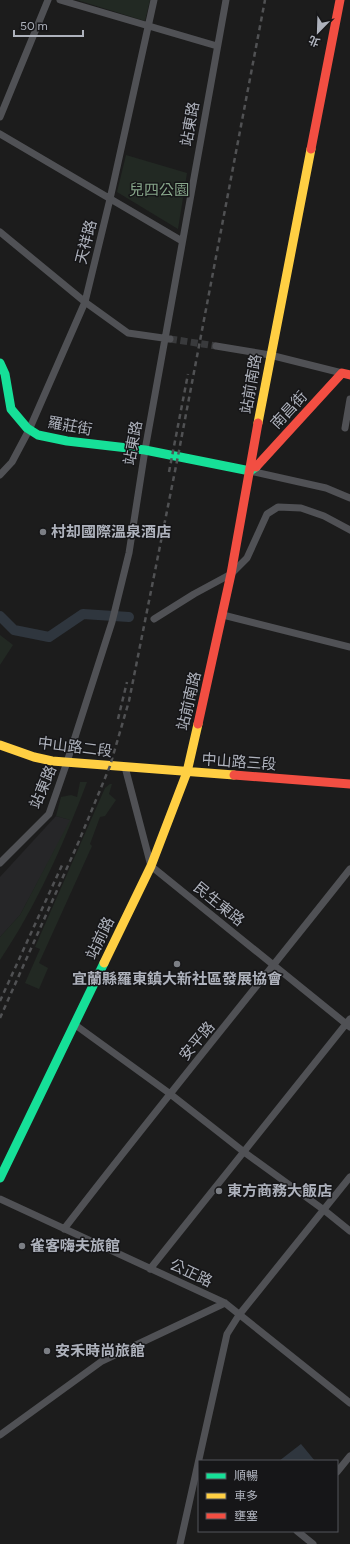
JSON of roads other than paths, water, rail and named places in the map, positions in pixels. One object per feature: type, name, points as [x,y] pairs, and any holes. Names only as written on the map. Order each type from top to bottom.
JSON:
[{"type":"street","points":[[0,116],[48,0]]},
{"type":"street","points":[[60,0],[217,46]]},
{"type":"street","name":"天祥路","points":[[0,475],[12,462],[29,430],[85,302],[110,199],[154,0]]},
{"type":"street","name":"站東路","points":[[0,863],[49,814],[112,622],[129,553],[145,450],[168,339],[182,241],[226,0]]},
{"type":"street","name":"站前南路","points":[[187,772],[223,615],[270,355],[340,0]]},
{"type":"street","points":[[0,134],[182,241]]},
{"type":"street","points":[[0,232],[85,302],[128,333],[168,339]]},
{"type":"street","points":[[216,346],[270,355],[346,374]]},
{"type":"street","name":"羅莊街","points":[[0,363],[5,371],[10,409],[29,430],[35,434],[52,439],[145,450],[250,470]]},
{"type":"street","name":"南昌街","points":[[250,470],[256,467],[346,374]]},
{"type":"street","points":[[345,428],[350,399]]},
{"type":"street","points":[[250,470],[326,488],[350,498]]},
{"type":"street","points":[[154,619],[194,594],[231,574],[247,558],[267,514],[278,507],[301,508],[324,516],[350,530]]},
{"type":"street","points":[[223,615],[350,647]]},
{"type":"street","name":"中山路二段","points":[[0,745],[34,758],[125,767]]},
{"type":"street","points":[[125,767],[151,866]]},
{"type":"street","name":"中山路三段","points":[[125,767],[350,784]]},
{"type":"street","name":"站前路","points":[[0,1178],[151,866],[187,772]]},
{"type":"street","name":"民生東路","points":[[151,866],[273,966],[349,1023]]},
{"type":"street","name":"安平路","points":[[64,1229],[170,1093],[209,1047],[350,869]]},
{"type":"street","points":[[150,1269],[349,1023]]},
{"type":"street","points":[[74,1024],[170,1093],[244,1152],[324,1210],[350,1231]]},
{"type":"street","points":[[199,1460],[227,1334],[239,1315],[350,1177]]},
{"type":"street","name":"公正路","points":[[0,1199],[225,1303],[350,1403]]},
{"type":"street","points":[[0,1435],[102,1361],[225,1303]]},
{"type":"street","points":[[338,1471],[350,1456]]},
{"type":"street","points":[[180,1544],[198,1464]]},
{"type":"street","points":[[298,1532],[313,1544]]},
{"type":"waterway","points":[[0,616],[14,630],[49,637],[83,614],[129,617]]},
{"type":"tunnel","points":[[170,339],[216,346]]},
{"type":"railway","points":[[0,1018],[79,841],[110,766],[129,701],[178,456],[265,0]]},
{"type":"railway","points":[[169,472],[188,374]]},
{"type":"railway","points":[[118,719],[127,682]]},
{"type":"railway","points":[[0,1001],[63,863]]},
{"type":"place","name":"村却國際溫泉酒店","points":[[43,532]]},
{"type":"place","name":"宜蘭縣羅東鎮大新社區發展協會","points":[[177,964]]},
{"type":"place","name":"東方商務大飯店","points":[[219,1191]]},
{"type":"place","name":"雀客嗨夫旅館","points":[[22,1246]]},
{"type":"place","name":"安禾時尚旅館","points":[[47,1351]]},
{"type":"park label","name":"兒四公園","points":[[159,190]]}]
